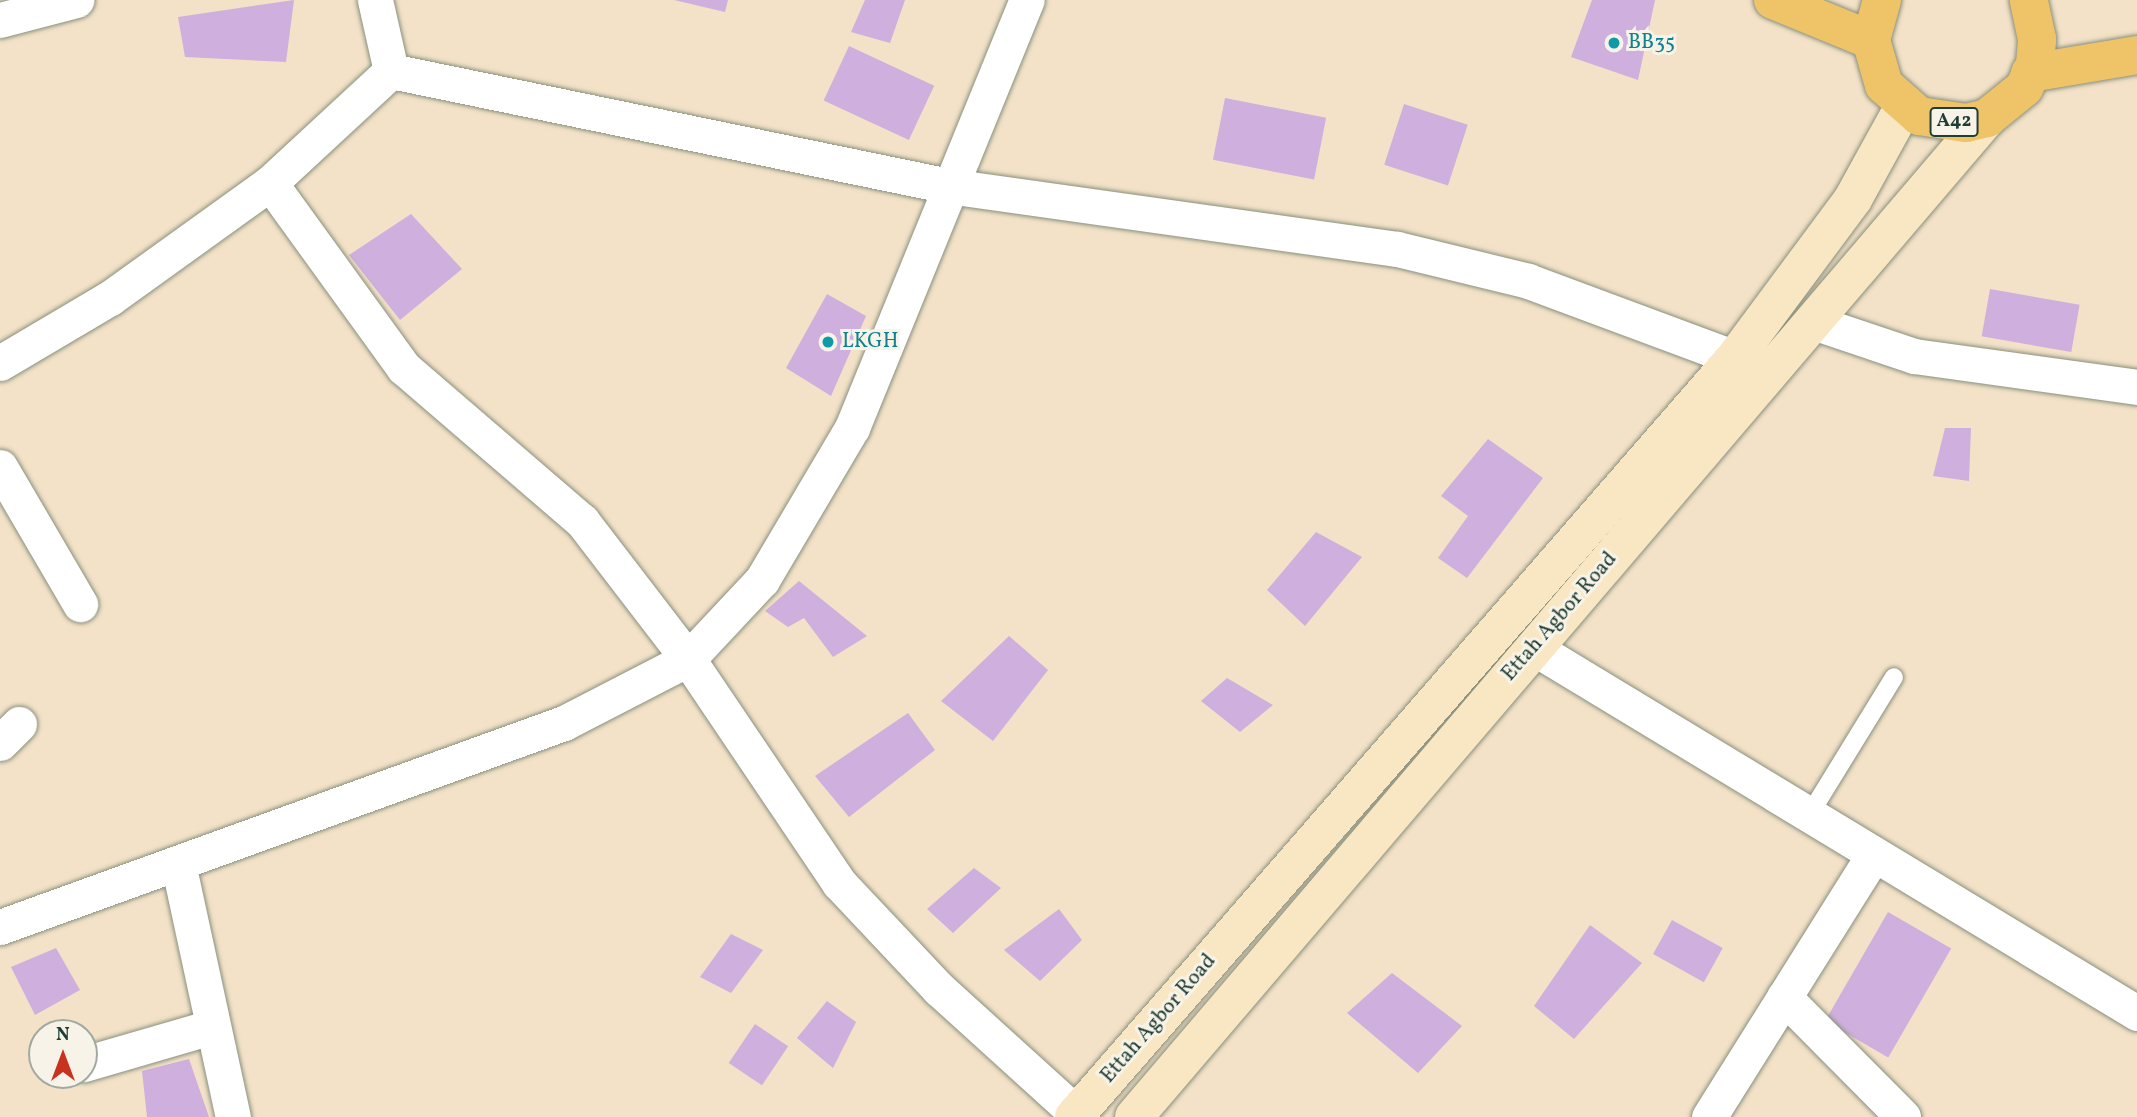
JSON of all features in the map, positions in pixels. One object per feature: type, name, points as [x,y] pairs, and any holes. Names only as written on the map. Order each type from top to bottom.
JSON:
[{"type":"main road","points":[[1773,0],[1871,40],[1882,0]]},
{"type":"main road","name":"A42","points":[[1871,40],[1884,85],[1903,108],[1943,121],[1987,118],[2009,104],[2030,73],[2037,39],[2029,0]]},
{"type":"main road","points":[[2030,73],[2137,55]]},
{"type":"main road","name":"Ettah Agbor Road","points":[[1076,1115],[1735,358],[1853,199],[1903,108]]},
{"type":"main road","name":"Ettah Agbor Road","points":[[1133,1117],[1987,118]]},
{"type":"street","points":[[0,20],[76,0]]},
{"type":"street","points":[[375,0],[391,71]]},
{"type":"street","points":[[1,921],[178,863],[564,723],[688,659],[762,580],[824,482],[883,360],[949,186],[1027,0]]},
{"type":"street","points":[[0,363],[110,298],[270,183],[391,71]]},
{"type":"street","points":[[391,71],[949,186],[1323,234],[1463,263],[1735,358]]},
{"type":"street","points":[[270,183],[404,368],[555,491],[688,659],[839,883],[939,989],[1076,1115]]},
{"type":"street","points":[[1813,322],[1914,356],[2137,387]]},
{"type":"street","points":[[0,467],[80,604]]},
{"type":"street","points":[[1534,648],[1872,857],[2137,1013]]},
{"type":"street","points":[[1709,1117],[1872,857]]},
{"type":"street","points":[[178,863],[211,1027],[233,1117]]},
{"type":"street","points":[[1784,997],[1903,1117]]},
{"type":"street","points":[[98,1060],[211,1027]]},
{"type":"lane","points":[[1808,817],[1894,677]]},
{"type":"building","points":[[294,0],[286,62],[185,57],[178,17]]},
{"type":"building","points":[[674,0],[728,0],[725,12]]},
{"type":"building","points":[[865,0],[905,0],[890,43],[851,32]]},
{"type":"building","name":"BB35","points":[[1592,0],[1655,0],[1638,80],[1571,57]]},
{"type":"building","points":[[849,46],[934,86],[909,140],[824,100]]},
{"type":"building","points":[[1225,98],[1326,118],[1314,179],[1213,160]]},
{"type":"building","points":[[1404,104],[1468,125],[1448,186],[1384,165]]},
{"type":"building","points":[[411,214],[462,269],[400,320],[349,255]]},
{"type":"building","points":[[1990,289],[2080,305],[2071,352],[1982,336]]},
{"type":"building","name":"LKGH","points":[[827,294],[866,316],[831,396],[786,368]]},
{"type":"building","points":[[1945,428],[1971,428],[1969,481],[1933,476]]},
{"type":"building","points":[[1488,439],[1543,478],[1467,578],[1438,558],[1468,516],[1441,496]]},
{"type":"building","points":[[1316,532],[1362,557],[1305,626],[1267,590]]},
{"type":"building","points":[[799,581],[867,636],[833,657],[804,618],[788,627],[765,611]]},
{"type":"building","points":[[1009,636],[1048,670],[993,741],[941,701]]},
{"type":"building","points":[[1227,678],[1273,705],[1240,732],[1201,701]]},
{"type":"building","points":[[908,713],[935,750],[849,817],[815,776]]},
{"type":"building","points":[[974,868],[1001,888],[953,933],[927,909]]},
{"type":"building","points":[[1059,909],[1082,940],[1040,981],[1004,950]]},
{"type":"building","points":[[1888,912],[1951,949],[1888,1058],[1825,1021]]},
{"type":"building","points":[[1672,920],[1723,948],[1704,982],[1653,954]]},
{"type":"building","points":[[1590,925],[1642,963],[1574,1039],[1534,1006]]},
{"type":"building","points":[[731,934],[763,950],[731,993],[700,977]]},
{"type":"building","points":[[56,948],[80,990],[35,1015],[11,967]]},
{"type":"building","points":[[1392,973],[1462,1026],[1418,1073],[1347,1013]]},
{"type":"building","points":[[827,1001],[856,1022],[833,1068],[797,1038]]},
{"type":"building","points":[[755,1024],[788,1046],[762,1085],[729,1063]]},
{"type":"building","points":[[189,1059],[209,1117],[147,1117],[142,1071]]},
{"type":"place","name":"BB35","points":[[1614,43]]},
{"type":"place","name":"LKGH","points":[[828,342]]}]
